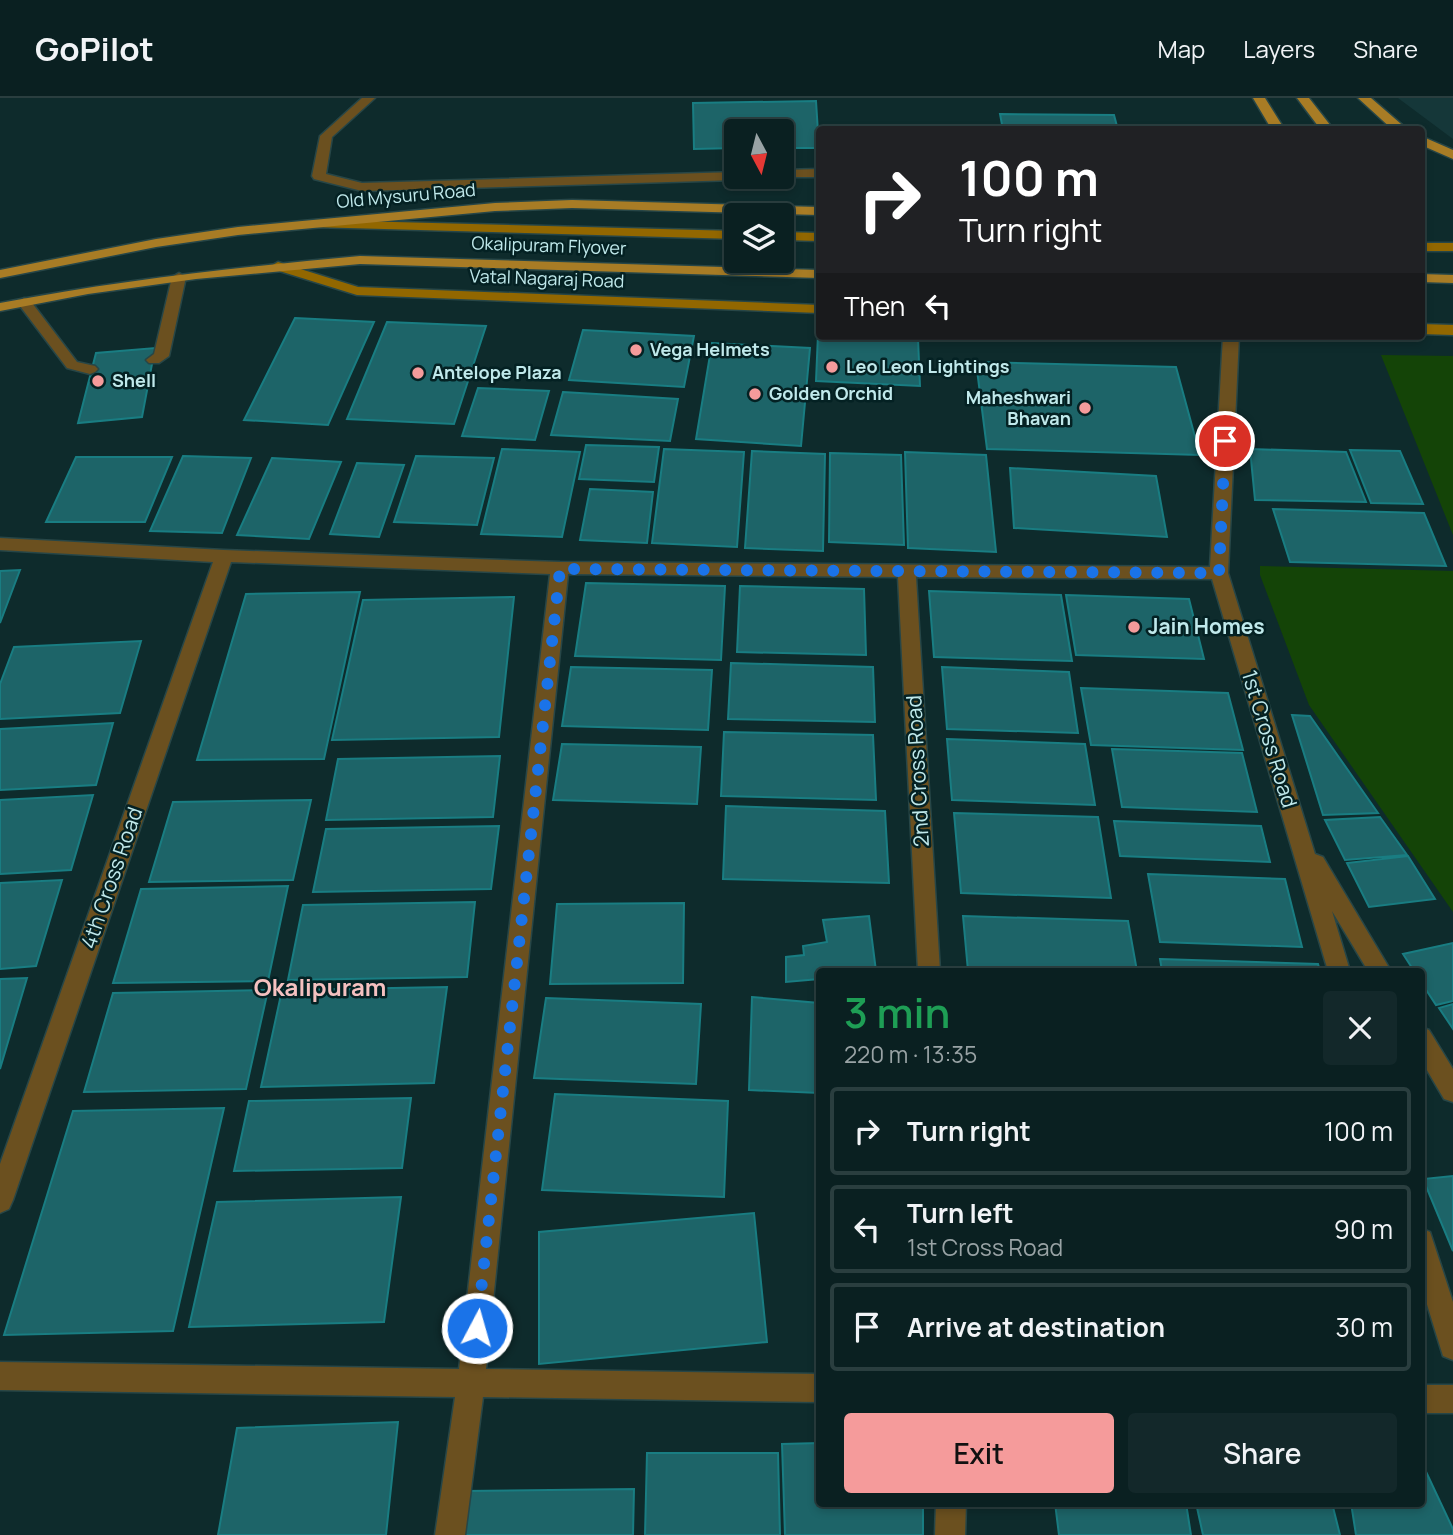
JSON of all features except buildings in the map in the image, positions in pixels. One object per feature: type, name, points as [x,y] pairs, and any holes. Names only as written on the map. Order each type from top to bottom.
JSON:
[{"type":"main road","points":[[1259,98],[1276,126]]},
{"type":"main road","points":[[1303,98],[1325,126]]},
{"type":"main road","points":[[1364,98],[1396,126]]},
{"type":"main road","points":[[1425,142],[1453,155]]},
{"type":"main road","name":"Old Mysuru Road","points":[[0,274],[156,243],[308,224],[495,207],[572,204],[816,211]]},
{"type":"main road","points":[[308,224],[724,235]]},
{"type":"main road","points":[[794,236],[816,237]]},
{"type":"main road","points":[[1425,247],[1453,247]]},
{"type":"main road","name":"Okalipuram Flyover","points":[[278,266],[360,260],[816,274]]},
{"type":"main road","points":[[0,307],[179,278],[278,266]]},
{"type":"main road","name":"Vatal Nagaraj Road","points":[[278,266],[357,292],[816,309]]},
{"type":"main road","points":[[1425,278],[1453,279]]},
{"type":"main road","points":[[1425,329],[1453,330]]},
{"type":"street","points":[[369,98],[326,136],[319,176],[362,187],[724,176]]},
{"type":"street","points":[[794,174],[816,173]]},
{"type":"street","points":[[153,360],[161,356],[179,278]]},
{"type":"street","points":[[24,302],[72,365],[90,369]]},
{"type":"street","name":"1st Cross Road","points":[[1231,340],[1219,573],[1338,968]]},
{"type":"street","points":[[0,544],[560,569],[1219,573]]},
{"type":"street","name":"4th Cross Road","points":[[0,1200],[224,556]]},
{"type":"street","points":[[450,1535],[471,1382],[560,569]]},
{"type":"street","name":"2nd Cross Road","points":[[907,572],[929,968]]},
{"type":"street","points":[[1297,834],[1378,968]]},
{"type":"street","points":[[1425,1045],[1453,1091]]},
{"type":"street","points":[[1425,1254],[1453,1346]]},
{"type":"street","points":[[0,1376],[816,1388]]},
{"type":"street","points":[[1425,1399],[1453,1399]]},
{"type":"street","points":[[950,1535],[951,1507]]},
{"type":"shaded area","points":[[1398,98],[1453,98],[1453,139]]},
{"type":"green space","points":[[1381,355],[1453,356],[1453,535]]},
{"type":"green space","points":[[1260,566],[1453,571],[1453,912],[1309,705],[1260,575]]},
{"type":"place","name":"Vega Helmets","points":[[636,350]]},
{"type":"place","name":"Leo Leon Lightings","points":[[832,367]]},
{"type":"place","name":"Antelope Plaza","points":[[418,373]]},
{"type":"place","name":"Shell","points":[[98,381]]},
{"type":"place","name":"Golden Orchid","points":[[755,394]]},
{"type":"place","name":"Maheshwari Bhavan","points":[[1085,408]]},
{"type":"place","name":"Jain Homes","points":[[1134,627]]},
{"type":"district","name":"Okalipuram","points":[[320,988]]},
{"type":"route","points":[[477,1328],[560,569],[1219,573],[1225,441]]}]
